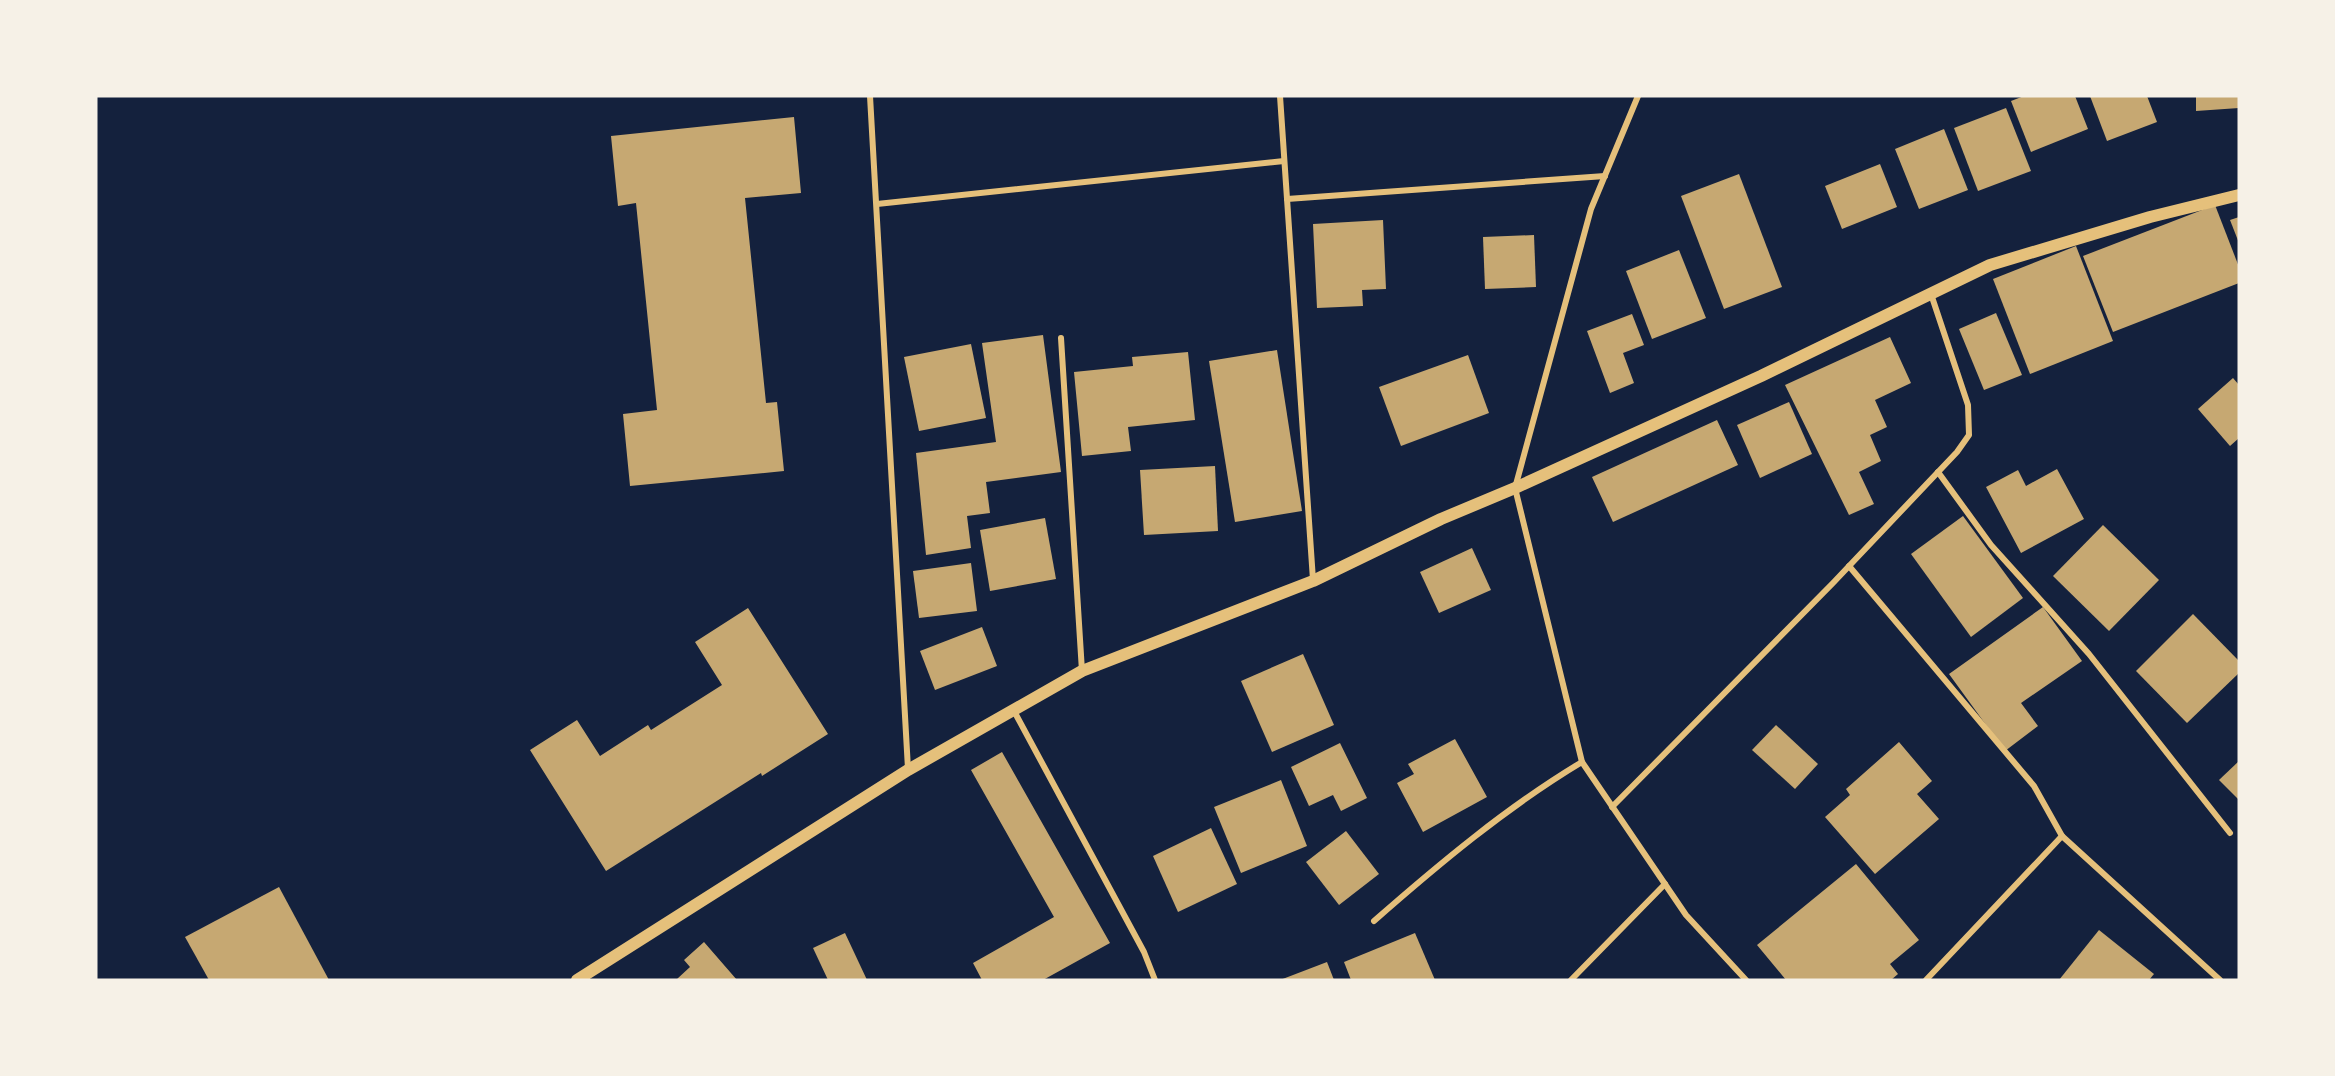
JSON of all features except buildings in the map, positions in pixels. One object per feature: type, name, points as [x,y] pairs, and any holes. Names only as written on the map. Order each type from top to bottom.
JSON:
[{"type":"main road","points":[[577,980],[908,770],[1082,671],[1313,580],[1440,519],[1515,488],[1761,376],[1990,265],[2150,217],[2239,195]]},
{"type":"street","points":[[870,96],[908,770]]},
{"type":"street","points":[[1280,96],[1313,580]]},
{"type":"street","points":[[1638,96],[1591,209],[1515,488],[1582,762],[1686,915],[1746,980]]},
{"type":"street","points":[[877,204],[1284,161]]},
{"type":"street","points":[[1287,199],[1605,176]]},
{"type":"street","points":[[1612,807],[1849,566],[1957,452],[1969,435],[1968,405],[1931,292]]},
{"type":"street","points":[[1061,338],[1082,671]]},
{"type":"street","points":[[1938,472],[1991,545],[2089,654],[2230,833]]},
{"type":"street","points":[[1849,566],[2034,786],[2062,837],[2220,980]]},
{"type":"street","points":[[1014,711],[1144,952],[1155,980]]},
{"type":"street","points":[[1374,921],[1479,833],[1550,781],[1582,762]]},
{"type":"street","points":[[1926,980],[2062,837]]},
{"type":"street","points":[[1571,980],[1665,884]]}]
